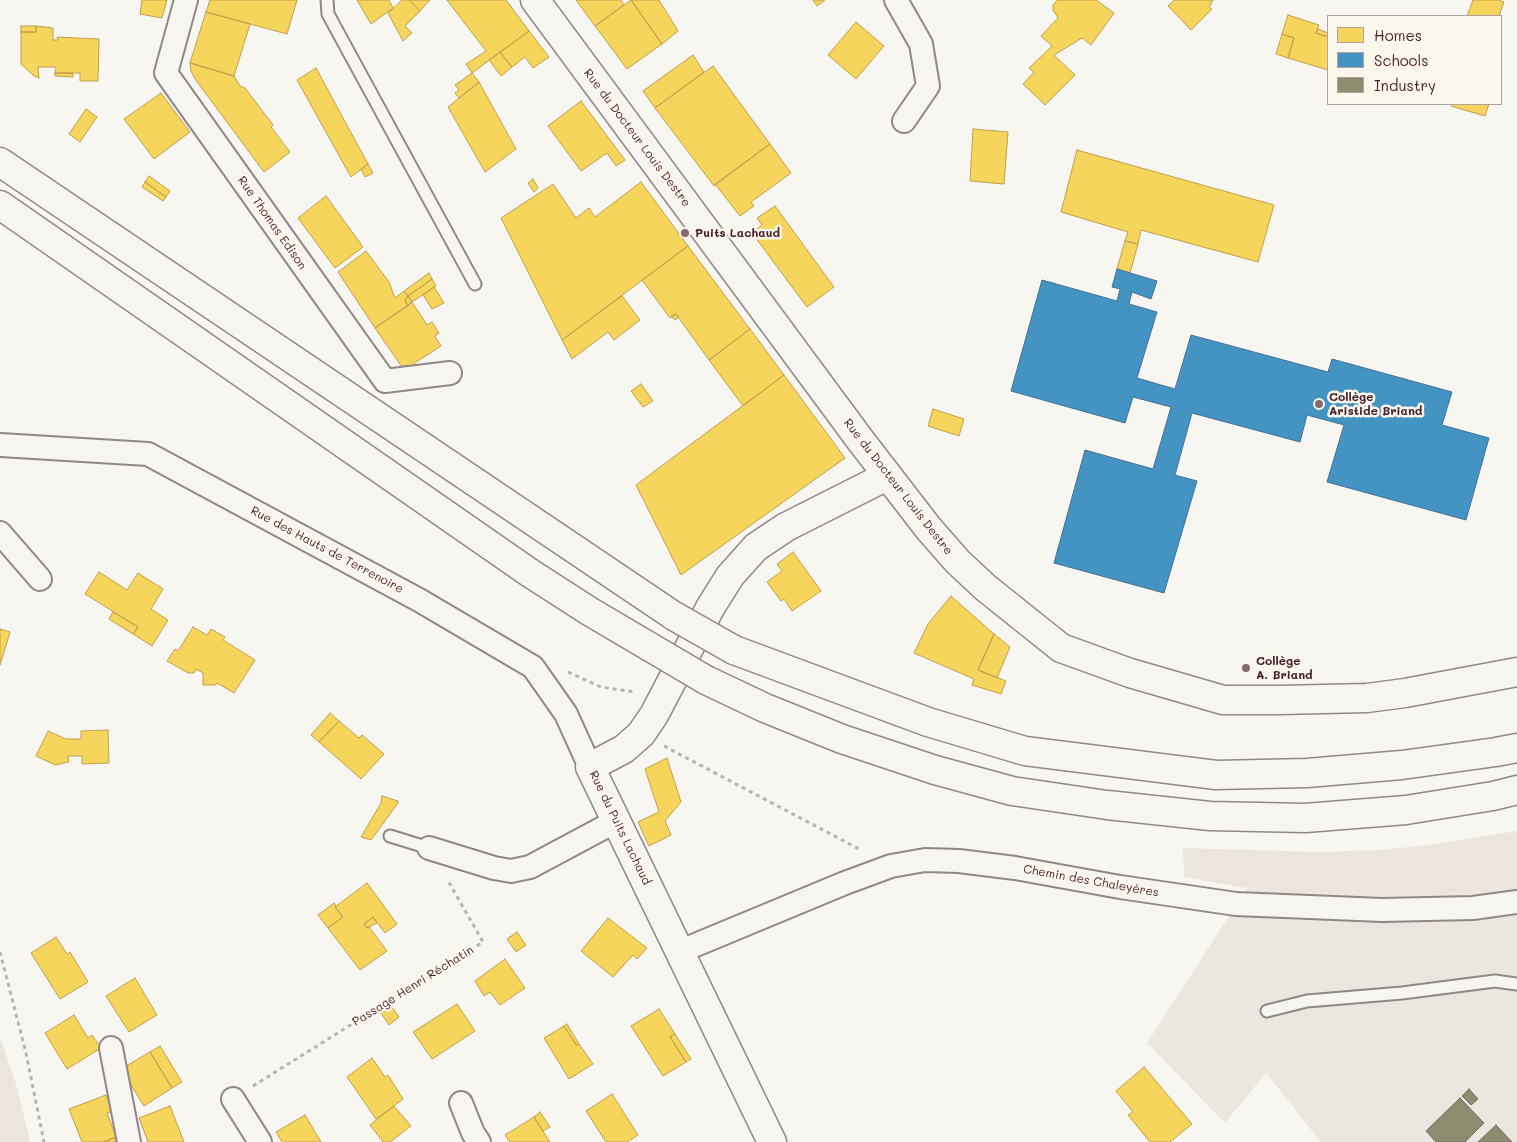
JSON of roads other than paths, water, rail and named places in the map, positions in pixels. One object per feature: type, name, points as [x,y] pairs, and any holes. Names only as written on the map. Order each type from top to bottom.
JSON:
[{"type":"main road","name":"Rue du Docteur Louis Destre","points":[[535,0],[887,476],[958,562],[986,588],[1061,648],[1130,673],[1223,700],[1367,698],[1406,693],[1517,672]]},
{"type":"main road","points":[[0,162],[674,616],[734,650],[928,722],[1025,751],[1216,775],[1307,773],[1402,765],[1517,748]]},
{"type":"main road","points":[[0,205],[589,612],[706,680],[765,708],[842,739],[935,770],[1012,790],[1107,805],[1210,816],[1304,818],[1406,810],[1493,796],[1517,790]]},
{"type":"main road","name":"Rue du Puits Lachaud","points":[[772,1142],[590,767],[624,749],[641,734],[654,715],[715,600],[730,576],[749,554],[786,527],[887,476]]},
{"type":"street","name":"Rue Thomas Edison","points":[[186,0],[166,74],[385,381],[450,373]]},
{"type":"street","points":[[896,0],[921,44],[928,86],[904,121]]},
{"type":"street","name":"Rue des Hauts de Terrenoire","points":[[0,445],[148,454],[419,600],[533,667],[566,714],[590,767]]},
{"type":"street","points":[[0,534],[40,579]]},
{"type":"street","points":[[429,848],[510,871],[530,867],[616,820]]},
{"type":"street","name":"Chemin des Chaleyères","points":[[680,951],[890,866],[925,860],[959,861],[1015,868],[1120,887],[1236,904],[1382,910],[1473,908],[1517,902]]},
{"type":"street","points":[[111,1048],[129,1142]]},
{"type":"street","points":[[233,1099],[260,1142]]},
{"type":"street","points":[[461,1103],[473,1133],[479,1142]]},
{"type":"lane","points":[[327,0],[328,14],[475,284]]},
{"type":"lane","points":[[390,836],[429,848]]},
{"type":"lane","points":[[1267,1011],[1307,1001],[1343,997],[1402,993],[1495,981],[1517,984]]},
{"type":"place","name":"Puits Lachaud","points":[[685,233]]},
{"type":"place","name":"Collège Aristide Briand","points":[[1319,404]]},
{"type":"place","name":"Collège A. Briand","points":[[1246,668]]}]
